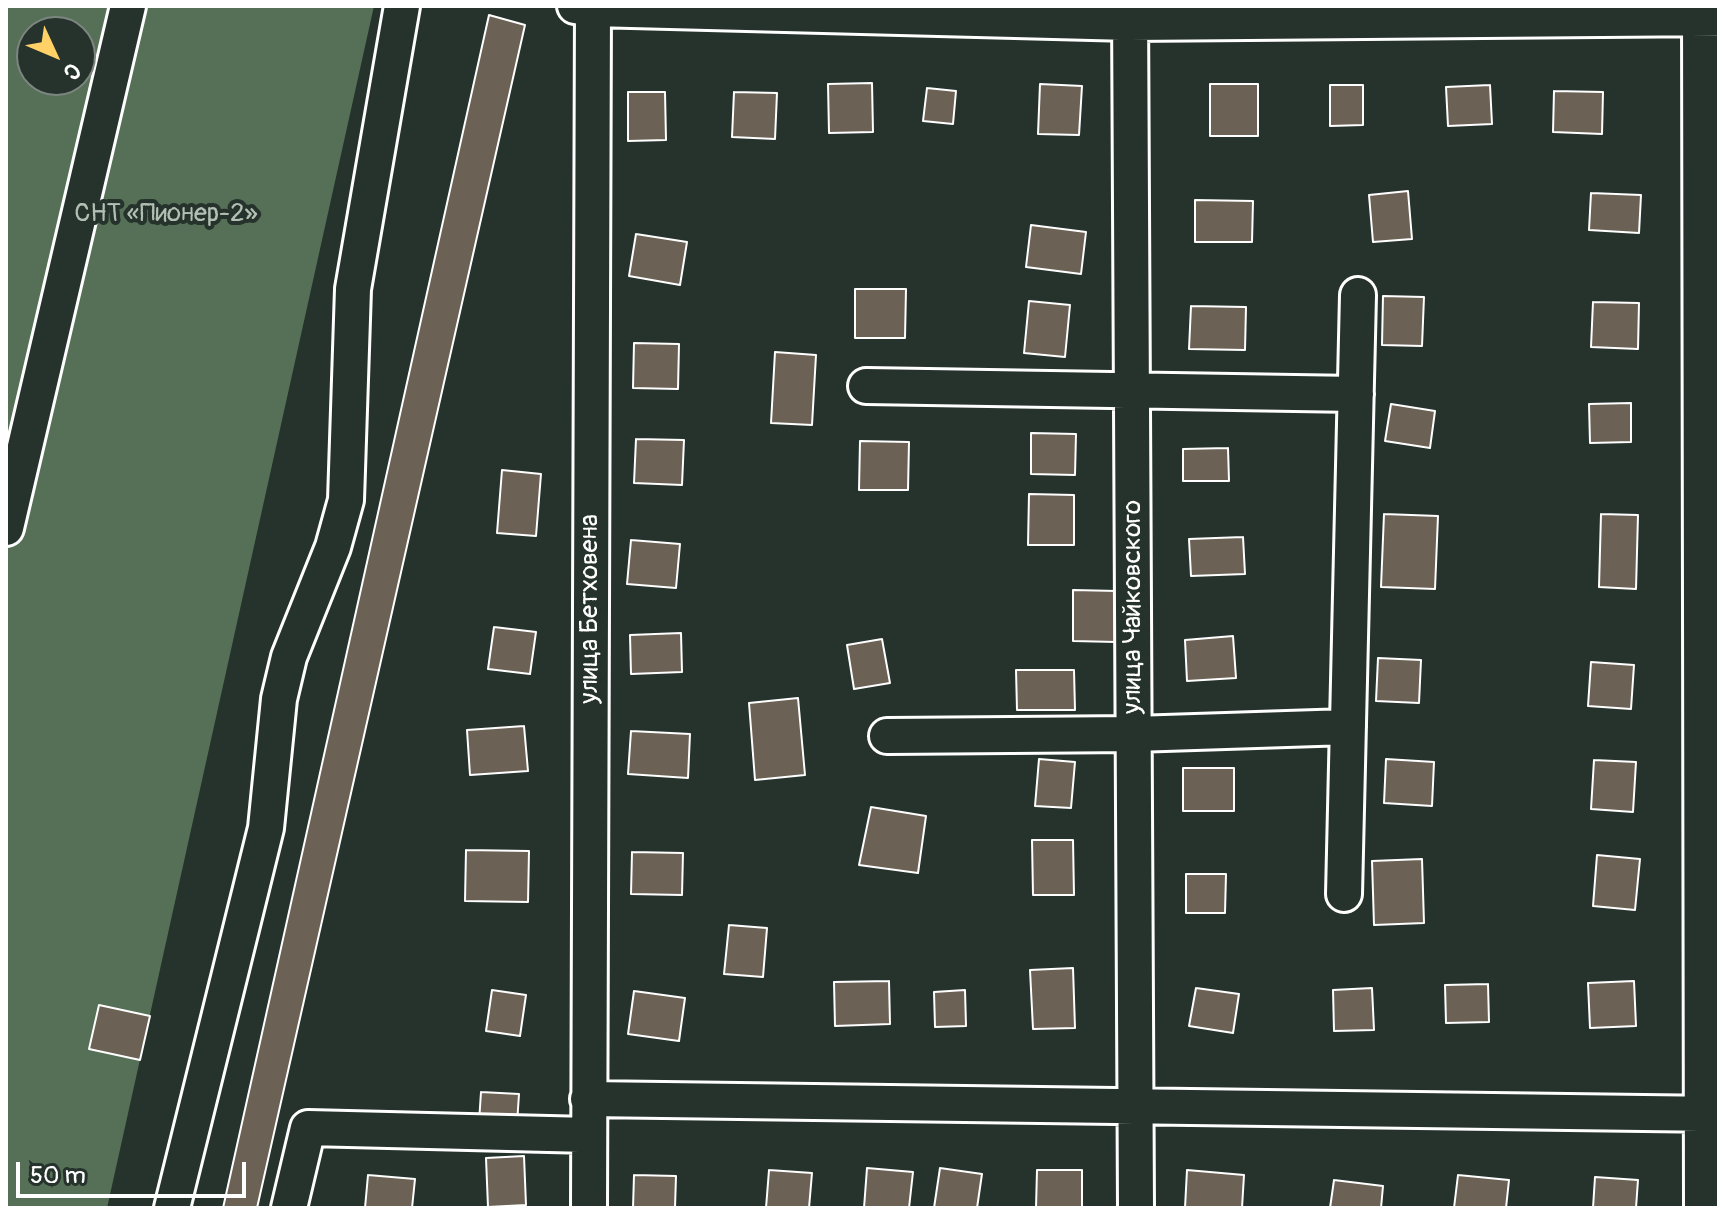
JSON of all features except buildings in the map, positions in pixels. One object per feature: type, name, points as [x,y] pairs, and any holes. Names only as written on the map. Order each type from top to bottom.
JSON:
[{"type":"street","points":[[6,528],[128,6]]},
{"type":"street","points":[[172,1208],[266,828],[279,699],[289,657],[333,547],[346,500],[353,289],[402,6]]},
{"type":"street","points":[[587,7],[1130,15],[1707,14],[1710,1115],[1702,1208]]},
{"type":"street","name":"улица Бетховена","points":[[587,7],[589,1208]]},
{"type":"street","name":"улица Чайковского","points":[[1130,15],[1136,1208]]},
{"type":"street","points":[[1344,894],[1358,295]]},
{"type":"street","points":[[866,386],[1356,394]]},
{"type":"street","points":[[887,736],[1134,734],[1348,727]]},
{"type":"street","points":[[588,1099],[1710,1115]]},
{"type":"street","points":[[289,1208],[308,1128],[589,1135]]},
{"type":"green space","name":"СНТ «Пионер-2»","points":[[6,6],[374,6],[107,1208],[6,1208]]}]
